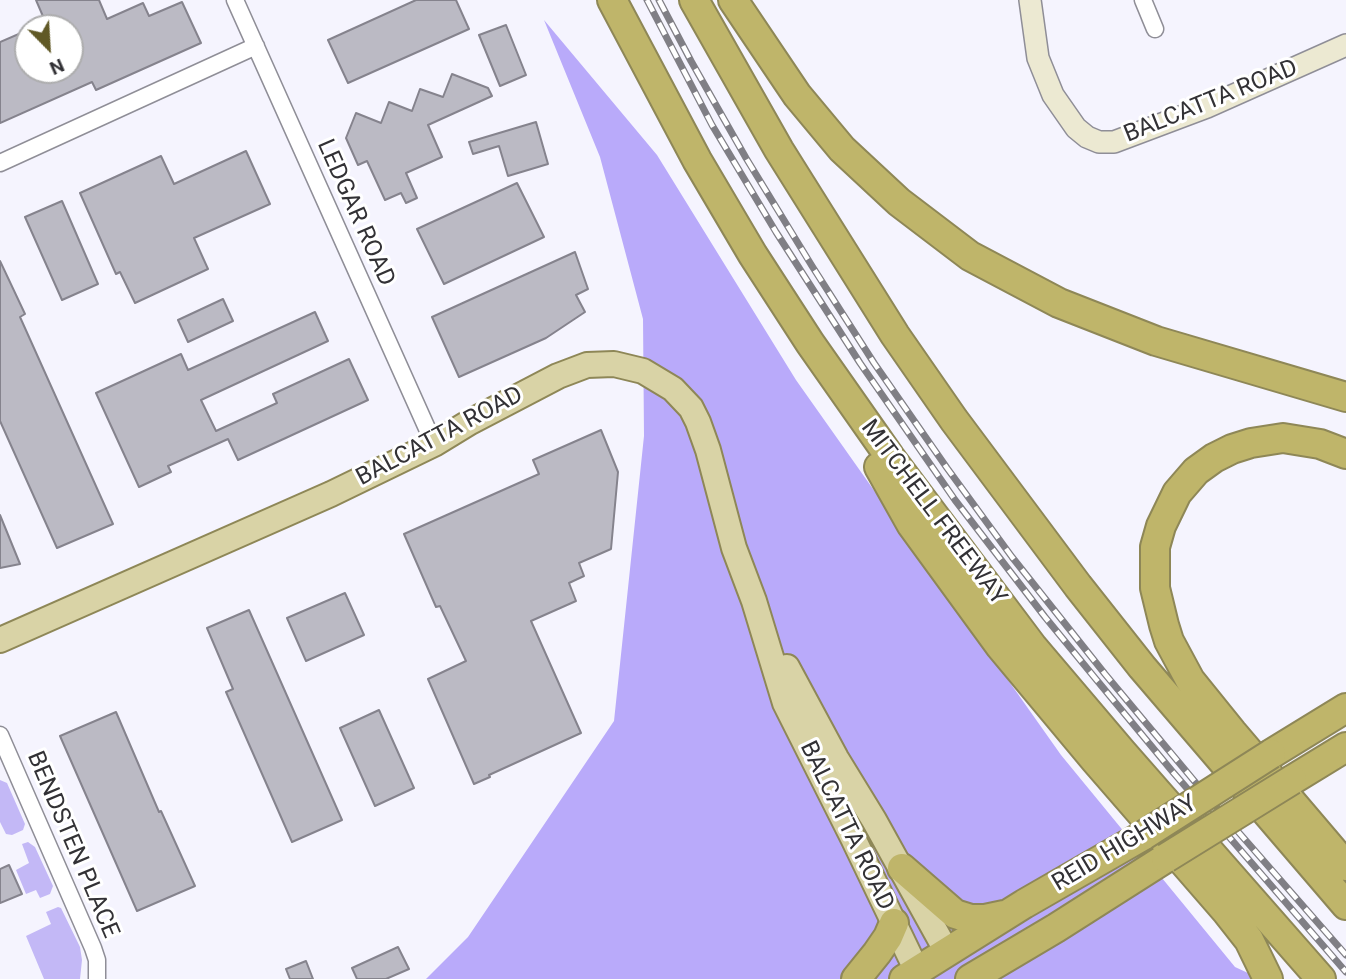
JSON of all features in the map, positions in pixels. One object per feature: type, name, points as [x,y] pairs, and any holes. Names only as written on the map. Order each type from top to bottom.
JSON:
[{"type":"highway","name":"MITCHELL FREEWAY","points":[[612,0],[698,160],[753,255],[810,343],[890,457],[1032,646],[1321,979]]},
{"type":"highway","points":[[694,0],[814,208],[895,335],[954,420],[1142,667],[1346,905]]},
{"type":"highway","points":[[733,0],[797,95],[842,149],[900,202],[970,256],[1059,303],[1156,341],[1346,397]]},
{"type":"highway","points":[[810,343],[911,524],[1000,646],[1249,940],[1268,979]]},
{"type":"highway","points":[[1346,454],[1320,444],[1283,439],[1251,443],[1213,458],[1196,471],[1177,493],[1161,526],[1155,547],[1155,588],[1162,618],[1169,641],[1190,680],[1346,866]]},
{"type":"highway","points":[[1312,729],[1346,694]]},
{"type":"highway","name":"REID HIGHWAY","points":[[914,976],[1006,915],[1144,835],[1346,708]]},
{"type":"highway","name":"REID HIGHWAY","points":[[970,979],[1056,929],[1346,747]]},
{"type":"highway","points":[[902,868],[955,914],[971,919],[1006,915]]},
{"type":"highway","points":[[856,979],[888,937],[894,923]]},
{"type":"highway","points":[[1010,979],[1022,962],[1056,929]]},
{"type":"highway","points":[[947,952],[963,979]]},
{"type":"main road","name":"BALCATTA ROAD","points":[[0,640],[331,494],[434,444],[558,376],[587,365],[614,364],[643,371],[673,389],[691,408],[698,422],[734,548],[754,601],[785,703],[894,923],[914,976]]},
{"type":"main road","name":"BALCATTA ROAD","points":[[754,601],[824,738],[902,868],[947,952]]},
{"type":"street","name":"LEDGAR ROAD","points":[[235,0],[434,444]]},
{"type":"street","name":"BALCATTA ROAD","points":[[1030,0],[1038,58],[1053,95],[1076,128],[1094,140],[1114,142],[1207,107],[1346,46]]},
{"type":"street","points":[[1143,0],[1155,29]]},
{"type":"street","points":[[0,163],[256,46]]},
{"type":"street","name":"BENDSTEN PLACE","points":[[0,735],[93,948],[98,976]]},
{"type":"shaded area","points":[[544,20],[657,155],[796,380],[1061,755],[1235,967],[1261,979],[426,979],[468,937],[614,721],[644,436],[643,319],[600,157]]},
{"type":"shaded area","points":[[0,780],[7,783],[25,824],[23,830],[12,835],[6,834],[0,822]]},
{"type":"shaded area","points":[[28,842],[35,847],[53,886],[50,894],[40,898],[36,890],[26,894],[16,870],[29,863],[22,844]]},
{"type":"shaded area","points":[[61,908],[80,947],[80,979],[44,979],[26,936],[51,924],[46,912]]},
{"type":"building","points":[[36,0],[99,0],[107,19],[143,3],[149,16],[182,2],[201,43],[96,90],[92,82],[0,123],[0,42],[14,36],[14,84],[84,84],[84,14],[42,14]]},
{"type":"building","points":[[416,0],[456,0],[469,29],[348,83],[328,40]]},
{"type":"building","points":[[506,25],[526,75],[500,86],[479,35]]},
{"type":"building","points":[[452,74],[488,88],[492,96],[428,125],[442,157],[406,173],[417,198],[406,203],[401,193],[385,200],[367,161],[358,165],[346,138],[356,113],[381,123],[389,102],[412,111],[420,89],[443,97]]},
{"type":"building","points":[[536,122],[548,164],[508,176],[499,146],[473,154],[469,142]]},
{"type":"building","points":[[246,151],[270,204],[194,238],[208,269],[135,303],[120,272],[116,274],[80,193],[161,156],[174,184]]},
{"type":"building","points":[[517,183],[544,237],[444,284],[417,229]]},
{"type":"building","points":[[62,201],[98,284],[62,300],[25,217]]},
{"type":"building","points":[[575,252],[588,289],[576,295],[585,312],[546,338],[459,377],[432,317]]},
{"type":"building","points":[[0,261],[25,314],[20,317],[113,524],[57,548],[0,421]]},
{"type":"building","points":[[223,299],[233,321],[188,342],[178,320]]},
{"type":"building","points":[[315,312],[328,341],[201,400],[216,431],[277,403],[273,394],[349,359],[368,400],[238,460],[228,439],[168,466],[171,472],[139,487],[96,393],[181,354],[188,370]]},
{"type":"building","points":[[601,430],[618,472],[611,549],[579,563],[584,576],[569,583],[576,601],[531,621],[581,733],[474,784],[428,679],[466,661],[440,606],[436,607],[404,534],[539,474],[533,460]]},
{"type":"building","points":[[0,515],[20,564],[0,568]]},
{"type":"building","points":[[345,593],[364,635],[306,661],[287,618]]},
{"type":"building","points":[[249,610],[342,820],[292,842],[226,692],[233,689],[207,628]]},
{"type":"building","points":[[379,710],[414,788],[375,806],[340,728]]},
{"type":"building","points":[[116,712],[159,812],[161,811],[195,886],[137,911],[60,736]]},
{"type":"building","points":[[9,865],[22,894],[0,903],[0,869]]},
{"type":"building","points":[[398,947],[409,969],[386,979],[357,979],[352,968]]},
{"type":"building","points":[[306,961],[313,979],[290,979],[286,969]]},
{"type":"railway","points":[[647,0],[712,125],[776,232],[860,363],[955,500],[1045,617],[1172,771],[1346,972]]},
{"type":"railway","points":[[659,0],[746,158],[812,266],[874,363],[947,468],[1012,557],[1105,674],[1206,795],[1346,955]]}]
